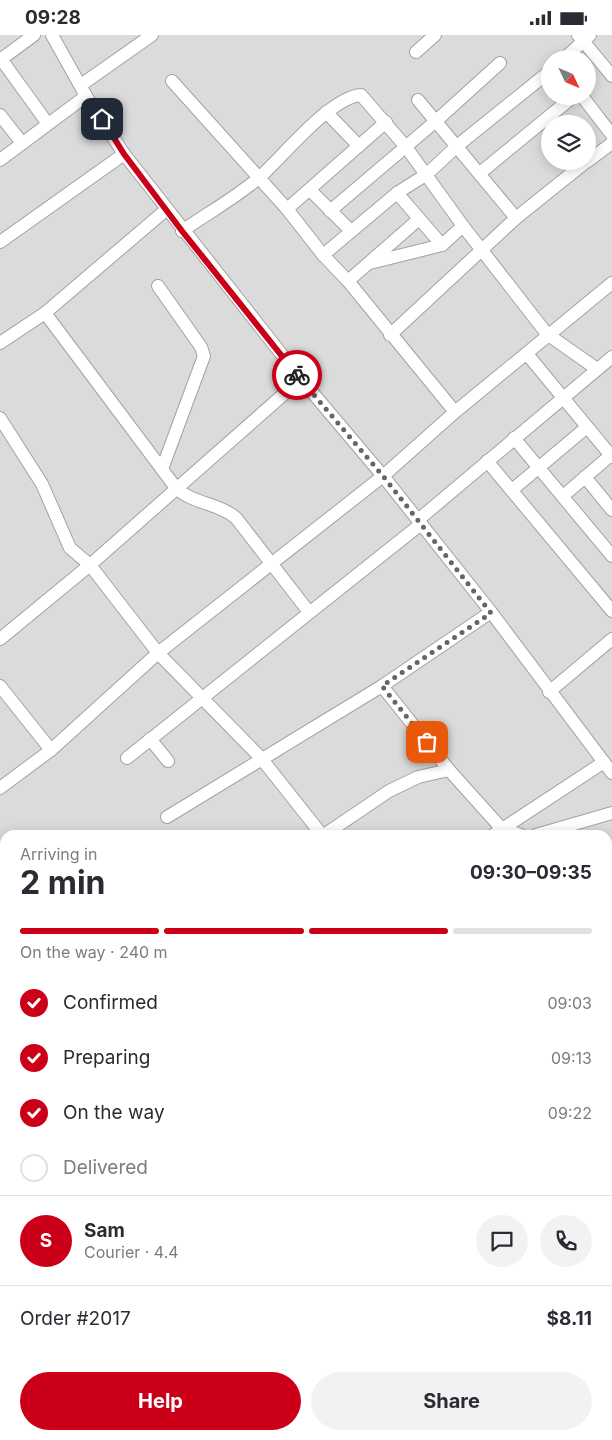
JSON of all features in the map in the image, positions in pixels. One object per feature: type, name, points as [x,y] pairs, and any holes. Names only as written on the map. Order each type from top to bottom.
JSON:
[{"type":"street","points":[[34,35],[20,39],[0,60],[48,124]]},
{"type":"street","points":[[52,35],[84,91],[124,154],[182,231],[301,379],[383,476],[491,613],[612,773]]},
{"type":"street","points":[[0,159],[48,124],[84,91],[152,35]]},
{"type":"street","points":[[416,52],[435,35]]},
{"type":"street","points":[[572,50],[584,37],[612,76]]},
{"type":"street","points":[[330,211],[436,121],[500,63]]},
{"type":"street","points":[[323,255],[397,193],[427,174],[457,146],[541,78]]},
{"type":"street","points":[[172,81],[260,177],[323,255],[348,281],[454,412]]},
{"type":"street","points":[[182,231],[260,177],[326,112],[353,95],[361,95],[406,147],[427,174],[462,226],[483,249],[547,334],[597,369]]},
{"type":"street","points":[[418,100],[516,218]]},
{"type":"street","points":[[559,115],[567,105]]},
{"type":"street","points":[[589,105],[612,135]]},
{"type":"street","points":[[326,112],[359,146]]},
{"type":"street","points":[[0,115],[22,143]]},
{"type":"street","points":[[287,209],[386,122]]},
{"type":"street","points":[[480,173],[541,130]]},
{"type":"street","points":[[596,153],[612,143]]},
{"type":"street","points":[[0,242],[124,154]]},
{"type":"street","points":[[390,335],[516,218],[574,170]]},
{"type":"street","points":[[310,190],[351,231]]},
{"type":"street","points":[[397,193],[442,245]]},
{"type":"street","points":[[0,343],[45,313],[167,209]]},
{"type":"street","points":[[348,281],[419,219]]},
{"type":"street","points":[[370,263],[442,245],[462,226]]},
{"type":"street","points":[[0,788],[51,750],[158,653],[272,566],[383,476],[454,412],[527,354],[547,334],[612,283]]},
{"type":"street","points":[[158,286],[201,347],[204,356],[162,469]]},
{"type":"street","points":[[45,313],[176,488],[195,500],[228,511],[236,518],[309,612]]},
{"type":"street","points":[[527,354],[611,456],[562,496]]},
{"type":"street","points":[[127,758],[419,522],[514,438],[612,357]]},
{"type":"street","points":[[0,639],[90,565],[301,379]]},
{"type":"street","points":[[0,417],[42,484],[70,548],[90,565],[158,653],[261,758],[319,830]]},
{"type":"street","points":[[512,490],[587,427]]},
{"type":"street","points":[[514,438],[611,552]]},
{"type":"street","points":[[488,461],[612,611]]},
{"type":"street","points":[[585,477],[612,509]]},
{"type":"street","points":[[602,598],[612,589]]},
{"type":"street","points":[[167,817],[382,686],[491,613]]},
{"type":"street","points":[[549,692],[612,639]]},
{"type":"street","points":[[0,686],[51,750]]},
{"type":"street","points":[[382,686],[496,830]]},
{"type":"street","points":[[150,739],[168,761]]},
{"type":"street","points":[[501,830],[604,762]]},
{"type":"street","points":[[331,830],[390,791],[418,777],[449,770]]},
{"type":"street","points":[[553,830],[612,813]]},
{"type":"shaded area","points":[[0,35],[612,35],[612,830],[0,830]]},
{"type":"way so far","points":[[297,375],[383,476],[491,613],[382,686],[427,742]]},
{"type":"route","points":[[102,119],[124,154],[182,231],[297,375]]}]
